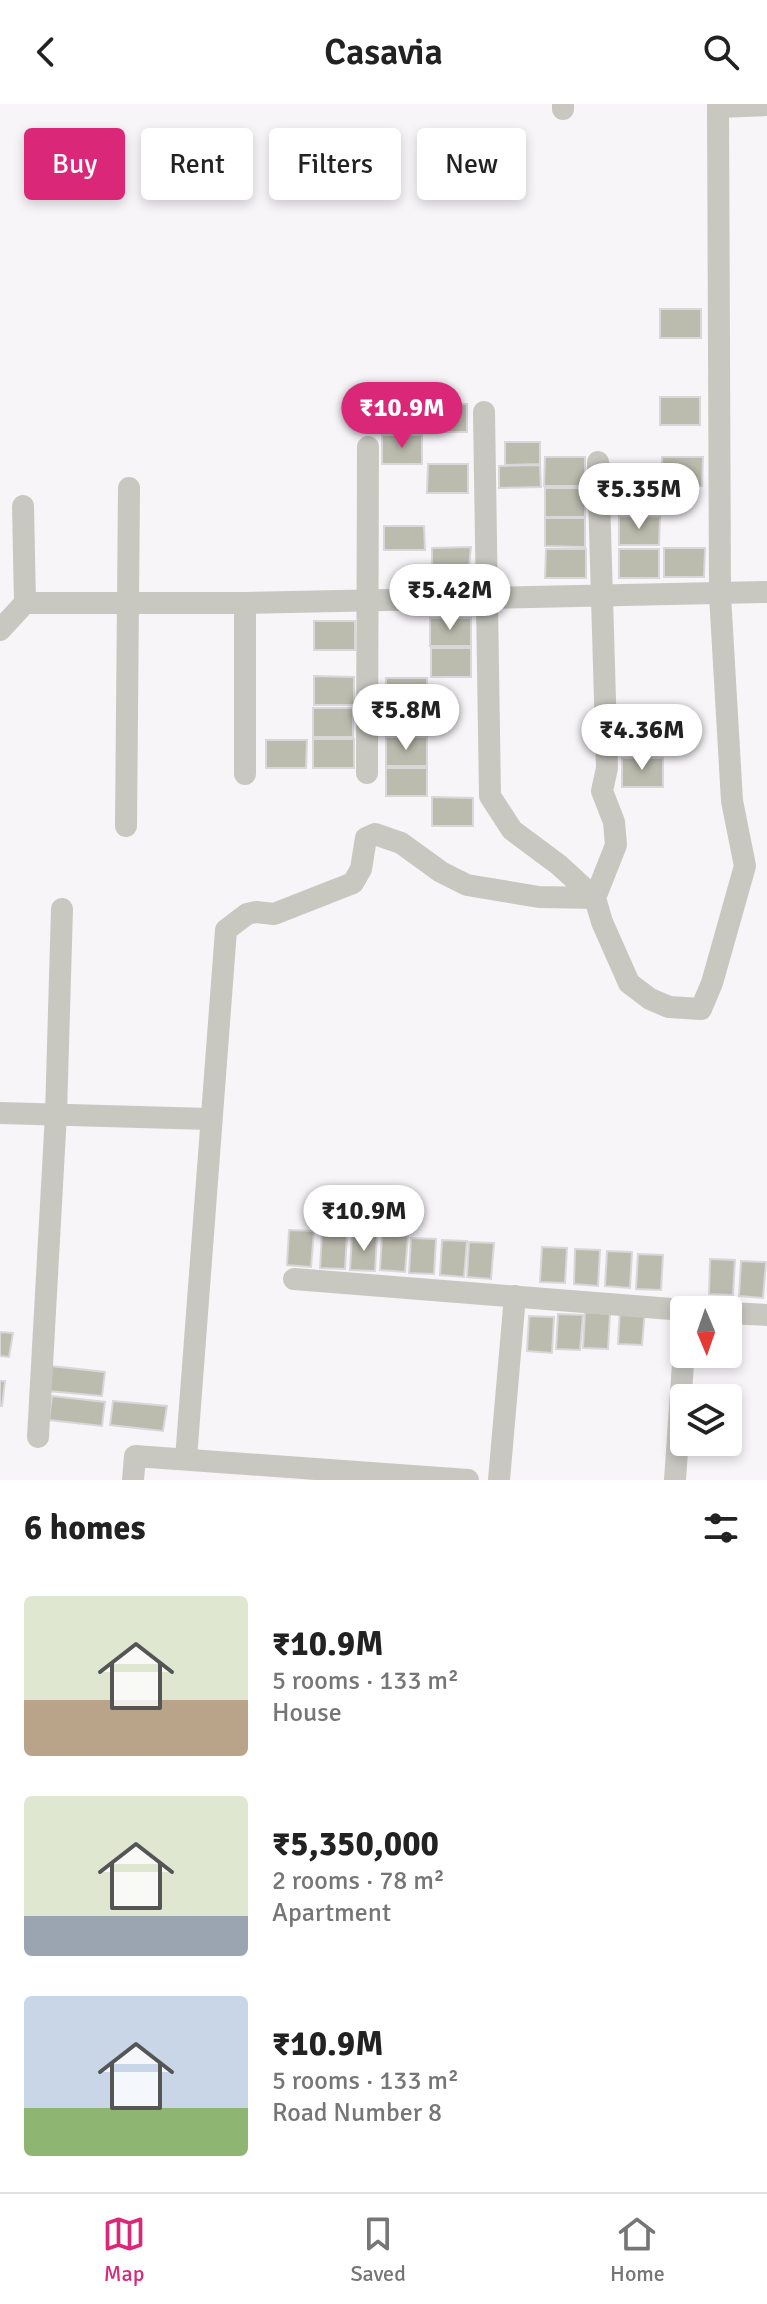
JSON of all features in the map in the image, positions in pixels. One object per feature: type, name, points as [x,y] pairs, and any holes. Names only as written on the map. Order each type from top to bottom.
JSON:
[{"type":"street","points":[[484,412],[490,796],[512,830],[559,865],[595,898],[602,922],[629,983],[650,999],[669,1007],[701,1009],[712,983],[745,866],[732,801],[720,595],[718,106],[767,105]]},
{"type":"street","points":[[367,773],[368,447]]},
{"type":"street","points":[[595,898],[616,845],[614,822],[602,791],[607,768],[598,462]]},
{"type":"street","points":[[126,826],[129,488]]},
{"type":"street","points":[[0,630],[25,603],[23,506]]},
{"type":"street","points":[[25,603],[245,603],[767,592]]},
{"type":"street","points":[[245,603],[245,774]]},
{"type":"street","points":[[186,1459],[209,1119],[226,930],[247,914],[274,914],[353,883],[361,869],[366,838],[370,835],[382,834],[401,843],[441,872],[467,885],[539,897],[595,898]]},
{"type":"street","points":[[38,1437],[56,1114],[62,909]]},
{"type":"street","points":[[0,1113],[209,1119]]},
{"type":"street","points":[[294,1279],[670,1309]]},
{"type":"street","points":[[499,1480],[515,1296]]},
{"type":"street","points":[[742,1314],[767,1315]]},
{"type":"street","points":[[675,1480],[683,1368]]},
{"type":"street","points":[[133,1480],[135,1456],[186,1459],[298,1474],[468,1480]]},
{"type":"building","points":[[660,309],[701,309],[701,338],[660,338]]},
{"type":"building","points":[[660,397],[700,397],[700,425],[660,425]]},
{"type":"building","points":[[382,404],[423,404],[422,433],[382,432]]},
{"type":"building","points":[[426,404],[467,404],[467,432],[426,432]]},
{"type":"building","points":[[382,435],[422,435],[422,464],[382,464]]},
{"type":"building","points":[[505,442],[540,442],[540,464],[505,465]]},
{"type":"building","points":[[545,457],[585,457],[585,486],[544,486]]},
{"type":"building","points":[[662,457],[703,457],[702,486],[662,486]]},
{"type":"building","points":[[428,464],[468,464],[468,493],[427,493]]},
{"type":"building","points":[[540,465],[541,487],[499,488],[499,466]]},
{"type":"building","points":[[545,488],[585,488],[585,517],[545,517]]},
{"type":"building","points":[[619,516],[660,517],[659,545],[619,545]]},
{"type":"building","points":[[545,518],[585,518],[585,547],[545,546]]},
{"type":"building","points":[[384,526],[424,526],[425,550],[384,550]]},
{"type":"building","points":[[471,547],[468,576],[432,576],[432,548]]},
{"type":"building","points":[[664,548],[705,548],[704,577],[664,577]]},
{"type":"building","points":[[546,549],[586,549],[586,578],[545,578]]},
{"type":"building","points":[[619,549],[659,549],[659,578],[619,578]]},
{"type":"building","points":[[430,618],[471,618],[471,646],[430,646]]},
{"type":"building","points":[[314,621],[355,621],[355,650],[314,650]]},
{"type":"building","points":[[431,648],[471,648],[471,677],[431,677]]},
{"type":"building","points":[[314,676],[354,677],[354,705],[314,705]]},
{"type":"building","points":[[386,678],[427,678],[427,706],[386,706]]},
{"type":"building","points":[[386,707],[427,708],[427,736],[386,736]]},
{"type":"building","points":[[313,708],[353,708],[353,737],[313,737]]},
{"type":"building","points":[[386,737],[427,737],[427,766],[386,766]]},
{"type":"building","points":[[313,739],[354,739],[354,768],[313,768]]},
{"type":"building","points":[[266,740],[307,740],[306,768],[266,768]]},
{"type":"building","points":[[622,758],[663,758],[663,787],[622,787]]},
{"type":"building","points":[[386,768],[427,768],[427,796],[386,796]]},
{"type":"building","points":[[432,797],[473,798],[473,826],[432,826]]},
{"type":"building","points":[[289,1230],[314,1231],[311,1267],[287,1265]]},
{"type":"building","points":[[322,1233],[347,1234],[345,1269],[320,1268]]},
{"type":"building","points":[[352,1235],[377,1236],[375,1271],[350,1270]]},
{"type":"building","points":[[382,1235],[408,1236],[405,1272],[380,1270]]},
{"type":"building","points":[[411,1238],[436,1239],[434,1274],[409,1273]]},
{"type":"building","points":[[442,1240],[467,1241],[464,1277],[440,1275]]},
{"type":"building","points":[[469,1242],[494,1243],[491,1279],[467,1277]]},
{"type":"building","points":[[542,1247],[567,1248],[565,1283],[540,1282]]},
{"type":"building","points":[[575,1249],[600,1250],[598,1286],[574,1284]]},
{"type":"building","points":[[607,1251],[632,1252],[630,1288],[605,1286]]},
{"type":"building","points":[[638,1254],[663,1255],[661,1290],[636,1289]]},
{"type":"building","points":[[710,1259],[735,1260],[733,1295],[709,1294]]},
{"type":"building","points":[[741,1261],[766,1262],[763,1298],[739,1296]]},
{"type":"building","points":[[620,1309],[645,1310],[642,1345],[618,1344]]},
{"type":"building","points":[[585,1312],[610,1314],[608,1349],[583,1348]]},
{"type":"building","points":[[558,1314],[583,1315],[580,1350],[556,1349]]},
{"type":"building","points":[[529,1316],[554,1317],[552,1353],[527,1351]]},
{"type":"building","points":[[0,1332],[13,1333],[9,1357],[0,1356]]},
{"type":"building","points":[[51,1366],[105,1372],[102,1396],[48,1391]]},
{"type":"building","points":[[0,1381],[5,1381],[2,1406],[0,1406]]},
{"type":"building","points":[[52,1396],[105,1402],[102,1426],[49,1420]]},
{"type":"building","points":[[113,1401],[167,1406],[163,1431],[110,1425]]}]
